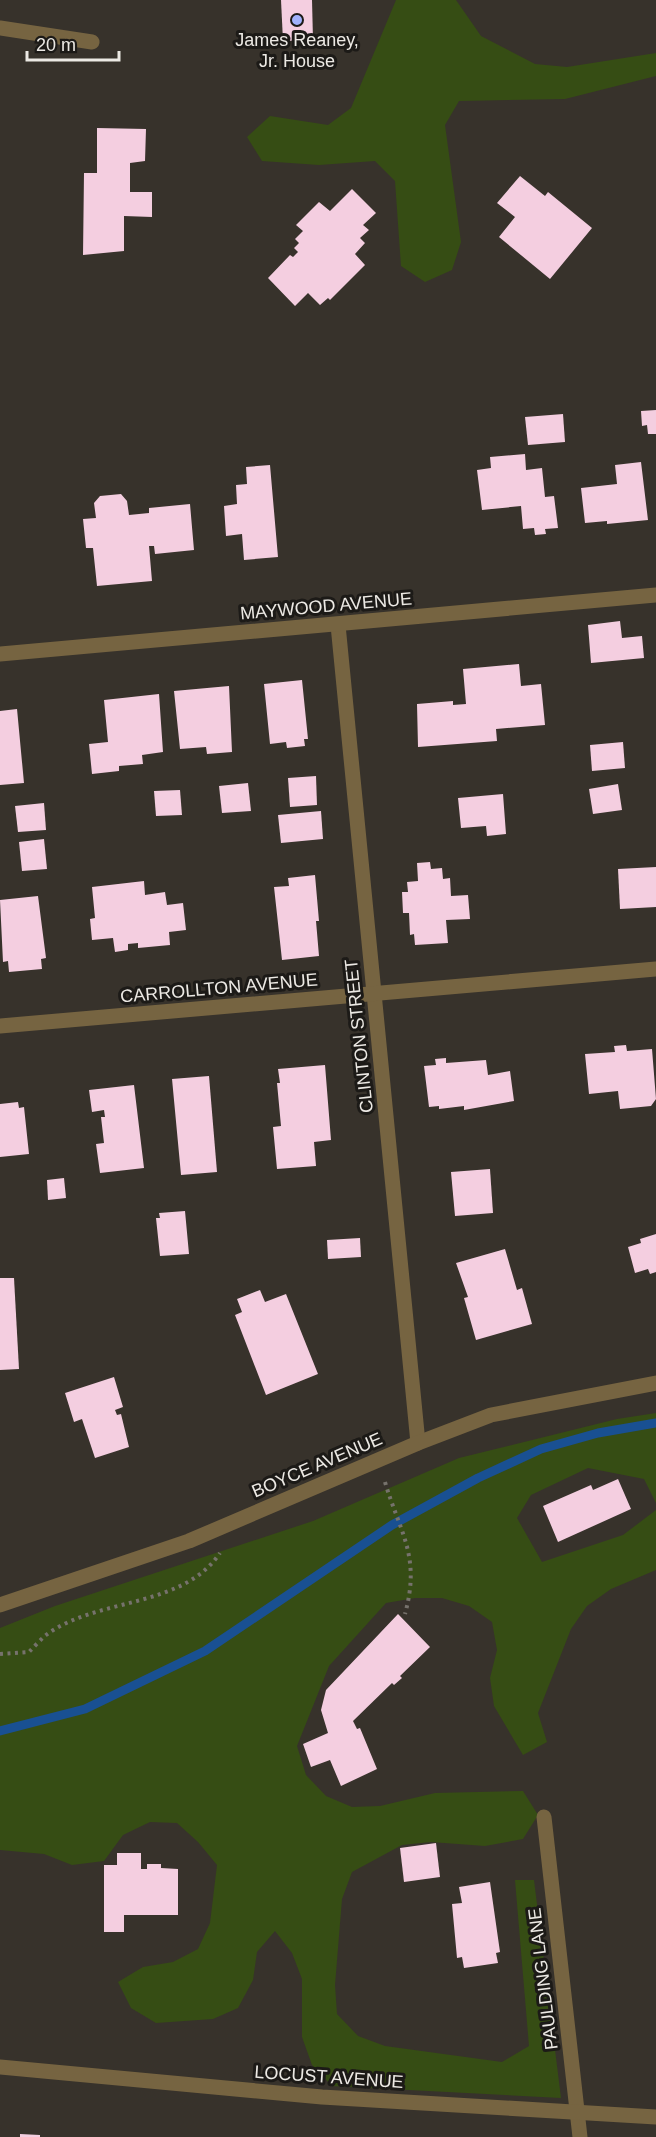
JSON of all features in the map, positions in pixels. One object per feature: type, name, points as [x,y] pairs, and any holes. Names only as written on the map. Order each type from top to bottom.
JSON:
[{"type":"street","points":[[0,28],[92,42]]},
{"type":"street","name":"MAYWOOD AVENUE","points":[[0,654],[656,595]]},
{"type":"street","name":"CLINTON STREET","points":[[338,625],[418,1443]]},
{"type":"street","name":"CARROLLTON AVENUE","points":[[0,1026],[656,969]]},
{"type":"street","name":"BOYCE AVENUE","points":[[0,1605],[224,1526],[418,1443],[491,1415],[656,1383]]},
{"type":"street","name":"PAULDING LANE","points":[[544,1817],[580,2137]]},
{"type":"street","name":"LOCUST AVENUE","points":[[0,2067],[322,2097],[656,2117]]},
{"type":"path","points":[[389,1494],[407,1540],[411,1558],[409,1600],[405,1614]]},
{"type":"path","points":[[0,1654],[29,1652],[46,1635],[90,1614],[164,1592],[209,1570],[223,1549],[224,1526]]},
{"type":"green space","points":[[396,0],[456,0],[481,36],[535,64],[567,67],[656,53],[656,76],[565,99],[459,101],[445,125],[461,242],[452,270],[425,282],[401,266],[395,181],[375,161],[319,165],[262,161],[247,137],[270,116],[328,125],[351,108]]},
{"type":"green space","points":[[656,1413],[656,1503],[644,1479],[588,1468],[531,1495],[517,1518],[542,1562],[623,1535],[656,1510],[656,1570],[611,1589],[587,1606],[571,1629],[538,1713],[547,1742],[523,1755],[494,1706],[490,1678],[497,1650],[492,1622],[469,1606],[442,1598],[415,1598],[386,1603],[329,1666],[297,1746],[306,1775],[326,1796],[352,1807],[380,1806],[435,1793],[523,1791],[538,1815],[523,1839],[485,1846],[431,1842],[402,1845],[352,1872],[342,1899],[335,1985],[337,2014],[358,2036],[385,2046],[502,2062],[529,2046],[515,1880],[534,1880],[561,2098],[332,2086],[312,2065],[302,2037],[302,1979],[292,1953],[275,1931],[257,1952],[253,1980],[238,2008],[213,2019],[156,2023],[131,2008],[118,1982],[143,1967],[173,1962],[198,1949],[210,1923],[217,1865],[198,1842],[177,1823],[150,1822],[123,1835],[104,1861],[72,1865],[44,1854],[0,1850],[0,1628],[55,1606],[313,1521],[459,1458],[617,1419]]},
{"type":"building","name":"James Reaney, Jr. House","points":[[281,0],[312,0],[313,40],[283,41]]},
{"type":"building","points":[[97,128],[146,129],[145,161],[130,163],[130,192],[152,192],[152,217],[124,216],[124,251],[83,255],[84,173],[97,173]]},
{"type":"building","points":[[520,176],[545,196],[548,192],[592,228],[550,279],[499,237],[515,217],[497,203]]},
{"type":"building","points":[[352,189],[376,213],[363,225],[369,230],[360,238],[365,243],[355,254],[365,265],[330,300],[328,298],[320,305],[308,293],[295,306],[268,278],[290,255],[293,257],[298,252],[294,248],[299,243],[295,239],[303,231],[296,225],[319,202],[330,211]]},
{"type":"building","points":[[656,410],[656,434],[648,434],[647,425],[642,426],[641,411]]},
{"type":"building","points":[[563,414],[565,442],[528,445],[525,417]]},
{"type":"building","points":[[525,454],[526,470],[542,468],[545,497],[554,496],[558,528],[545,529],[546,534],[535,535],[534,528],[523,529],[521,506],[482,510],[477,470],[491,468],[490,457]]},
{"type":"building","points":[[641,462],[648,520],[607,524],[607,521],[585,523],[581,488],[617,484],[615,465]]},
{"type":"building","points":[[270,465],[278,557],[244,560],[242,534],[226,536],[224,506],[237,504],[236,485],[247,484],[246,467]]},
{"type":"building","points":[[121,494],[127,501],[129,515],[149,513],[149,508],[190,504],[194,550],[155,554],[154,546],[149,546],[152,581],[97,586],[93,548],[86,548],[83,519],[96,518],[94,503],[100,496]]},
{"type":"building","points":[[620,621],[622,638],[642,636],[644,658],[591,663],[588,625]]},
{"type":"building","points":[[519,664],[521,686],[541,684],[545,725],[496,729],[497,741],[418,747],[417,704],[453,701],[453,705],[466,704],[463,669]]},
{"type":"building","points":[[302,680],[308,739],[304,739],[305,746],[287,748],[286,742],[270,744],[264,684]]},
{"type":"building","points":[[229,686],[232,752],[207,754],[206,747],[180,749],[174,691]]},
{"type":"building","points":[[159,694],[163,752],[142,755],[143,764],[119,766],[119,771],[92,774],[89,744],[108,742],[104,700]]},
{"type":"building","points":[[17,709],[24,783],[0,785],[0,711]]},
{"type":"building","points":[[623,742],[625,768],[592,771],[590,745]]},
{"type":"building","points":[[316,776],[317,805],[290,807],[288,778]]},
{"type":"building","points":[[248,783],[251,811],[222,813],[219,786]]},
{"type":"building","points":[[618,784],[622,810],[593,814],[589,789]]},
{"type":"building","points":[[180,790],[182,815],[156,816],[154,791]]},
{"type":"building","points":[[503,794],[506,834],[487,836],[486,826],[461,828],[458,798]]},
{"type":"building","points":[[44,803],[46,830],[18,832],[15,806]]},
{"type":"building","points":[[321,811],[323,839],[281,843],[278,815]]},
{"type":"building","points":[[44,839],[47,869],[22,871],[19,842]]},
{"type":"building","points":[[430,862],[431,869],[442,868],[443,879],[450,878],[451,896],[468,895],[470,919],[446,920],[448,943],[415,945],[414,934],[410,935],[409,913],[403,913],[402,892],[408,892],[407,882],[418,881],[417,863]]},
{"type":"building","points":[[656,867],[656,907],[620,909],[618,869]]},
{"type":"building","points":[[315,875],[319,956],[282,960],[274,887],[289,886],[288,878]]},
{"type":"building","points":[[144,881],[145,895],[165,892],[167,905],[183,903],[186,930],[169,932],[170,945],[138,948],[138,943],[128,944],[128,950],[115,952],[113,938],[92,940],[90,919],[95,918],[92,887]]},
{"type":"building","points":[[38,896],[46,958],[41,959],[42,969],[9,972],[8,961],[3,962],[0,900]]},
{"type":"building","points":[[626,1045],[627,1051],[652,1049],[656,1099],[651,1106],[620,1109],[618,1091],[589,1094],[585,1054],[615,1052],[614,1046]]},
{"type":"building","points":[[446,1058],[446,1063],[486,1060],[488,1075],[510,1071],[514,1101],[464,1110],[464,1106],[439,1109],[439,1106],[429,1107],[424,1066],[436,1065],[435,1059]]},
{"type":"building","points":[[325,1065],[331,1140],[314,1142],[316,1166],[277,1169],[273,1127],[281,1126],[278,1069]]},
{"type":"building","points":[[209,1076],[217,1172],[181,1175],[172,1079]]},
{"type":"building","points":[[134,1085],[144,1168],[100,1173],[96,1144],[104,1143],[101,1117],[105,1117],[104,1110],[92,1112],[89,1090]]},
{"type":"building","points":[[18,1102],[19,1108],[24,1107],[29,1154],[0,1157],[0,1104]]},
{"type":"building","points":[[490,1169],[493,1213],[455,1216],[451,1172]]},
{"type":"building","points":[[64,1178],[66,1198],[48,1200],[47,1180]]},
{"type":"building","points":[[185,1211],[189,1254],[160,1256],[156,1218],[160,1218],[159,1213]]},
{"type":"building","points":[[656,1234],[656,1272],[650,1274],[648,1269],[635,1273],[628,1247],[641,1243],[640,1239]]},
{"type":"building","points":[[360,1238],[361,1257],[328,1259],[327,1240]]},
{"type":"building","points":[[505,1249],[517,1290],[522,1288],[532,1324],[476,1340],[464,1298],[468,1297],[456,1263]]},
{"type":"building","points":[[0,1278],[14,1278],[19,1369],[0,1370]]},
{"type":"building","points":[[260,1290],[265,1302],[286,1294],[318,1374],[266,1395],[235,1315],[242,1312],[237,1299]]},
{"type":"building","points":[[114,1377],[123,1407],[115,1410],[117,1415],[121,1414],[129,1447],[95,1458],[82,1419],[74,1422],[65,1393]]},
{"type":"building","points":[[618,1479],[631,1509],[558,1542],[543,1506],[591,1485],[593,1490]]},
{"type":"building","points":[[398,1614],[430,1647],[400,1676],[402,1678],[394,1685],[392,1683],[353,1721],[357,1729],[360,1728],[377,1769],[341,1786],[330,1760],[311,1767],[303,1744],[328,1733],[321,1710],[326,1690]]},
{"type":"building","points":[[436,1843],[440,1877],[404,1882],[400,1848]]},
{"type":"building","points":[[117,1853],[141,1853],[141,1869],[147,1869],[147,1864],[161,1864],[161,1868],[178,1869],[178,1915],[124,1915],[124,1932],[104,1932],[104,1865],[117,1865]]},
{"type":"building","points":[[490,1882],[500,1952],[496,1953],[498,1963],[464,1968],[462,1957],[457,1958],[452,1904],[462,1903],[459,1887]]},
{"type":"building","points":[[20,2134],[40,2135],[40,2137],[20,2137]]},
{"type":"waterway","points":[[0,1731],[85,1709],[205,1651],[392,1525],[478,1478],[541,1449],[598,1433],[656,1423]]},
{"type":"place","name":"James Reaney, Jr. House","points":[[297,20]]}]
